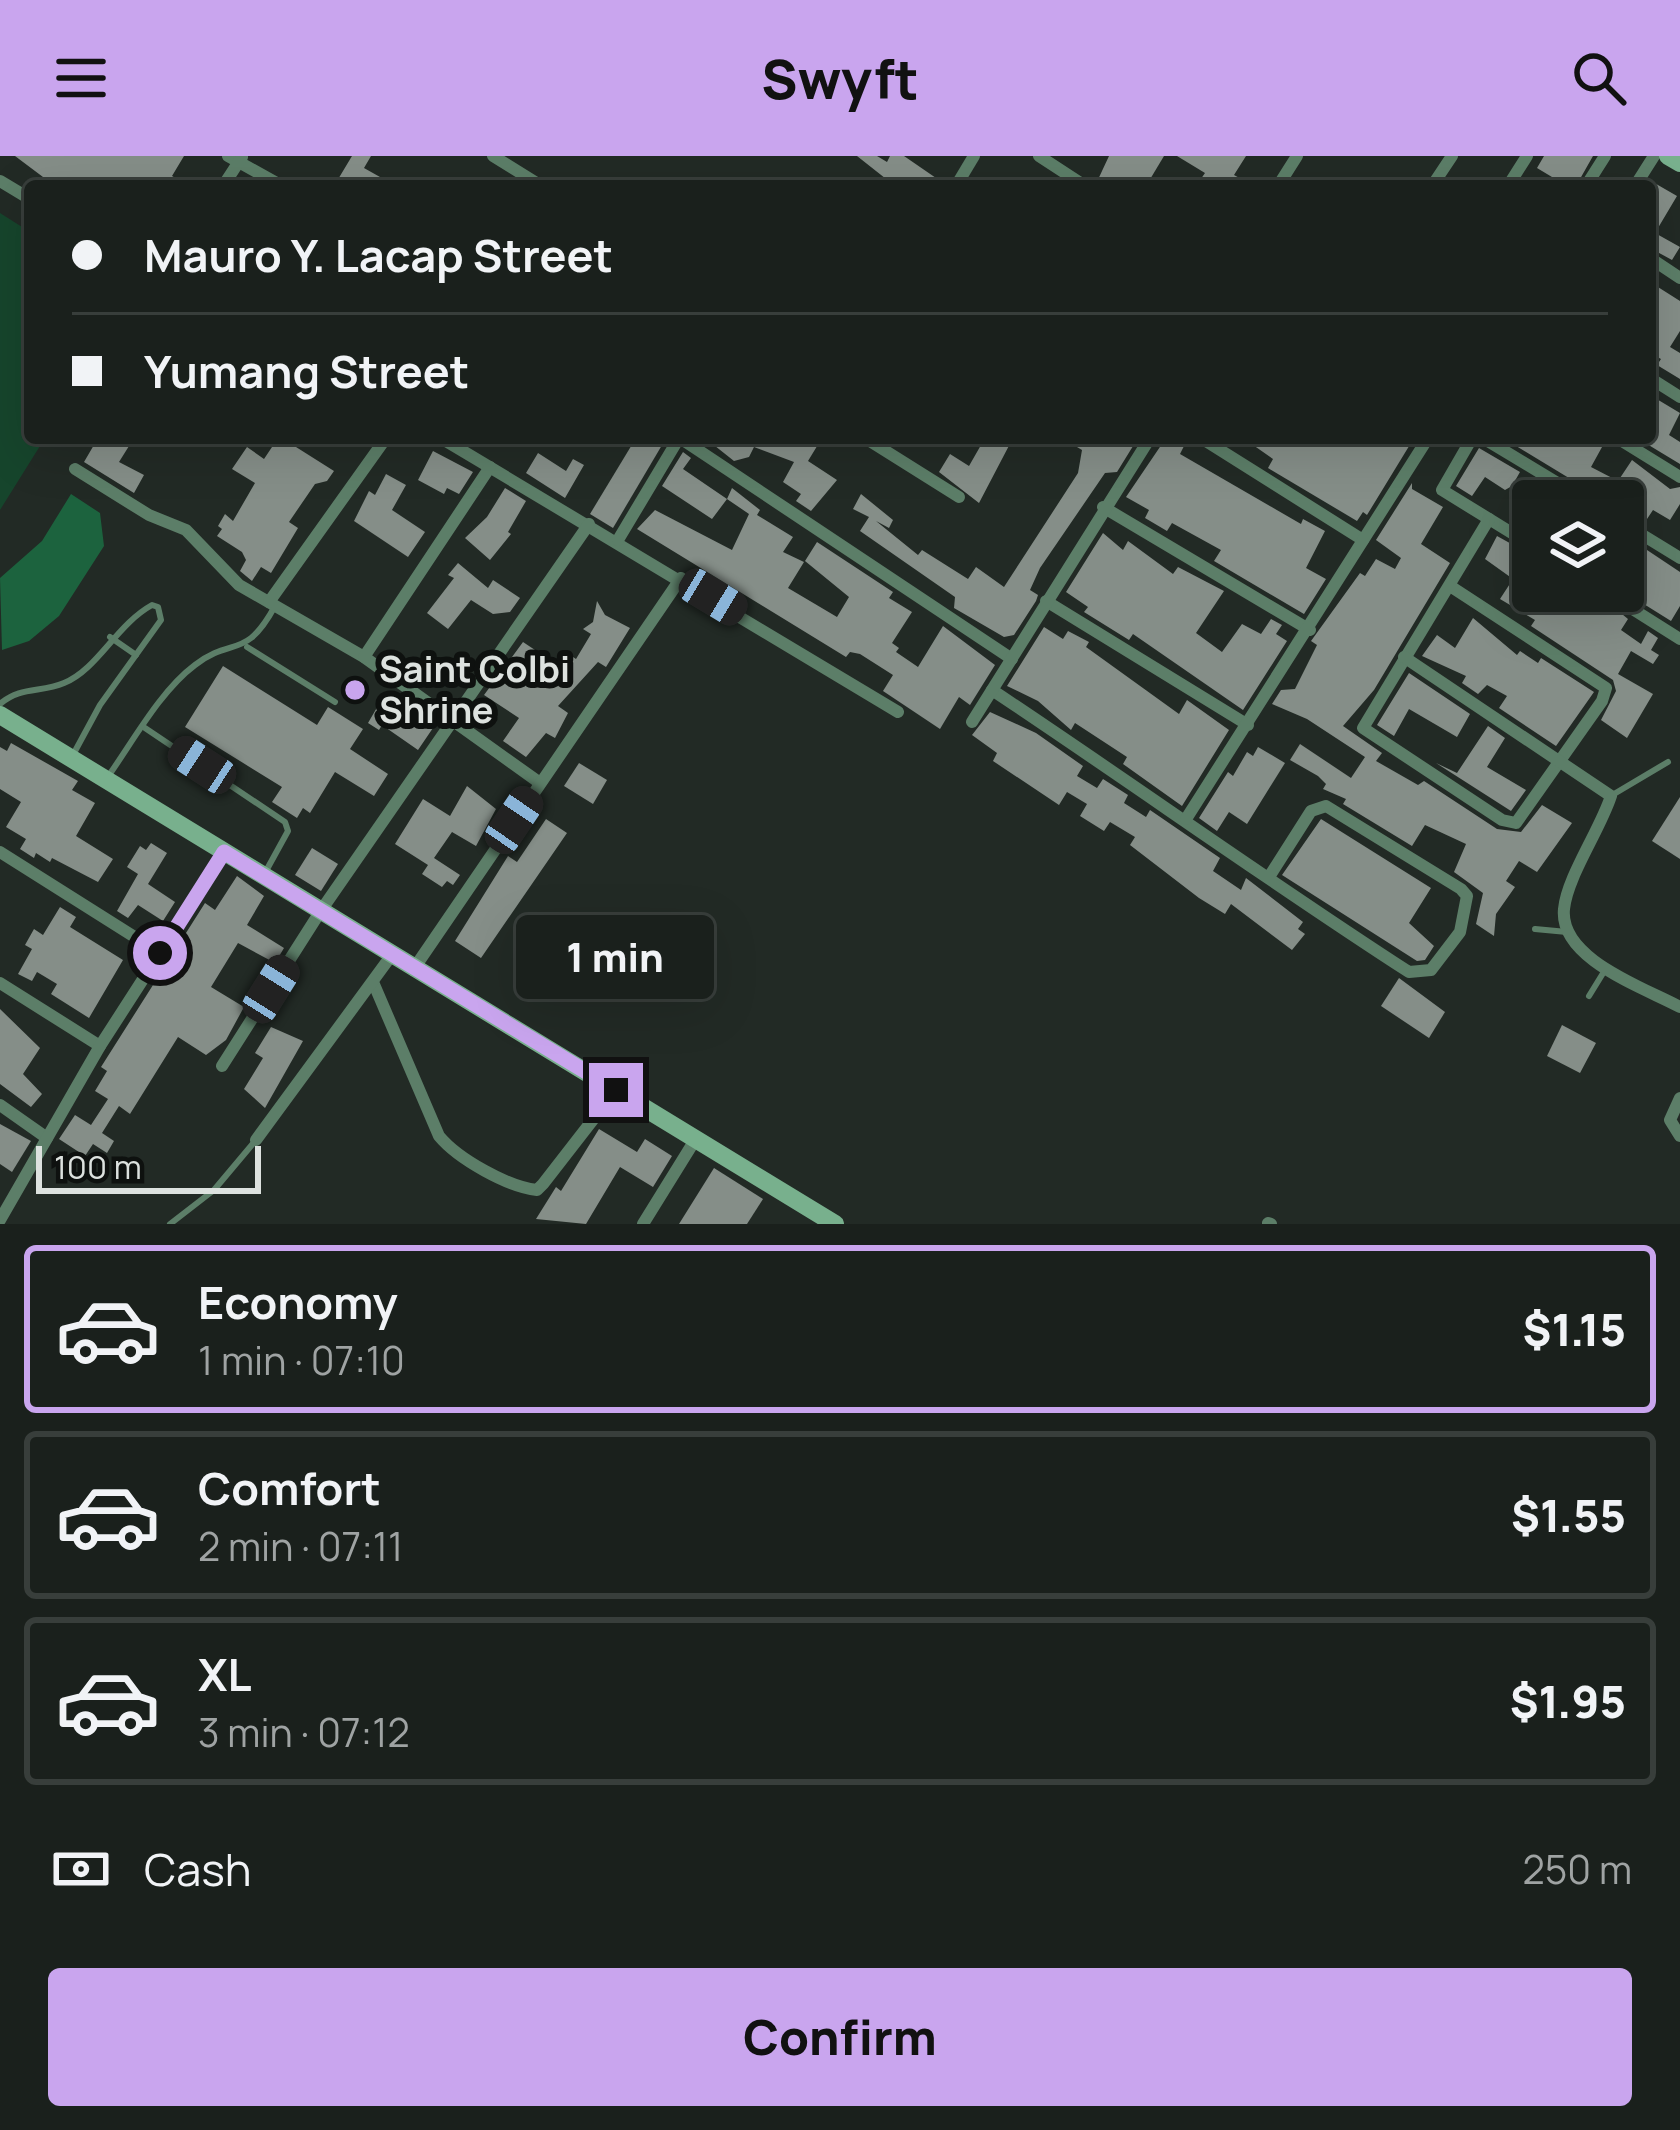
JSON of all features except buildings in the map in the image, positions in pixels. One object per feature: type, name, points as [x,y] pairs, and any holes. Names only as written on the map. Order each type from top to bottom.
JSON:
[{"type":"main road","points":[[1668,156],[1680,163]]},
{"type":"main road","points":[[0,715],[835,1224]]},
{"type":"street","points":[[493,156],[532,180]]},
{"type":"street","points":[[1039,156],[1075,180]]},
{"type":"street","points":[[236,158],[272,180]]},
{"type":"street","points":[[272,604],[382,444]]},
{"type":"street","points":[[451,444],[898,712]]},
{"type":"street","points":[[618,541],[681,444]]},
{"type":"street","points":[[690,444],[1012,659]]},
{"type":"street","points":[[874,444],[958,497]]},
{"type":"street","points":[[972,722],[1146,444]]},
{"type":"street","points":[[1211,444],[1363,540]]},
{"type":"street","points":[[1186,819],[1424,444]]},
{"type":"street","points":[[1469,444],[1442,490],[1512,533]]},
{"type":"street","points":[[1493,444],[1552,480]]},
{"type":"street","points":[[1627,444],[1680,477]]},
{"type":"street","points":[[364,657],[490,467]]},
{"type":"street","points":[[75,469],[149,515],[186,530],[239,585],[364,657],[540,783]]},
{"type":"street","points":[[1103,507],[1310,630]]},
{"type":"street","points":[[1450,586],[1603,684],[1602,701],[1522,820],[1509,822],[1372,737],[1363,722],[1489,518]]},
{"type":"street","points":[[222,1066],[320,912],[590,524]]},
{"type":"street","points":[[1644,536],[1680,558]]},
{"type":"street","points":[[413,970],[681,578]]},
{"type":"street","points":[[1046,601],[1249,725]]},
{"type":"street","points":[[1637,612],[1680,639]]},
{"type":"street","points":[[1404,657],[1611,796],[1564,907],[1567,932],[1607,967],[1680,1007]]},
{"type":"street","points":[[992,691],[1269,878],[1418,975],[1437,964],[1467,915],[1467,896],[1461,889],[1325,806],[1311,811],[1269,878]]},
{"type":"street","points":[[0,852],[160,953]]},
{"type":"street","points":[[1,1215],[100,1046],[224,852]]},
{"type":"street","points":[[256,1140],[391,956]]},
{"type":"street","points":[[373,982],[439,1136],[458,1154],[525,1188],[537,1190],[543,1184],[616,1090]]},
{"type":"street","points":[[0,983],[100,1046]]},
{"type":"street","points":[[1680,1098],[1670,1120],[1680,1136]]},
{"type":"street","points":[[0,1106],[47,1138]]},
{"type":"street","points":[[643,1224],[695,1140]]},
{"type":"lane","points":[[106,779],[196,665],[246,646],[272,604]]},
{"type":"lane","points":[[0,704],[17,692],[62,685],[81,674],[132,616],[152,605],[158,608],[161,620],[88,724],[72,759]]},
{"type":"lane","points":[[110,638],[136,655]]},
{"type":"lane","points":[[246,646],[335,702]]},
{"type":"lane","points":[[145,728],[285,821],[287,830],[263,876]]},
{"type":"lane","points":[[1611,796],[1667,762]]},
{"type":"lane","points":[[1534,928],[1567,932]]},
{"type":"lane","points":[[1589,996],[1607,967]]},
{"type":"lane","points":[[170,1224],[214,1190],[256,1140]]},
{"type":"green space","points":[[0,213],[24,228],[24,444],[41,444],[0,510]]},
{"type":"green space","points":[[71,494],[100,513],[104,546],[59,616],[29,641],[2,650],[0,578],[42,541]]},
{"type":"place","name":"Saint Colbi Shrine","points":[[355,690]]},
{"type":"route","points":[[160,953],[224,852],[616,1090]]}]
